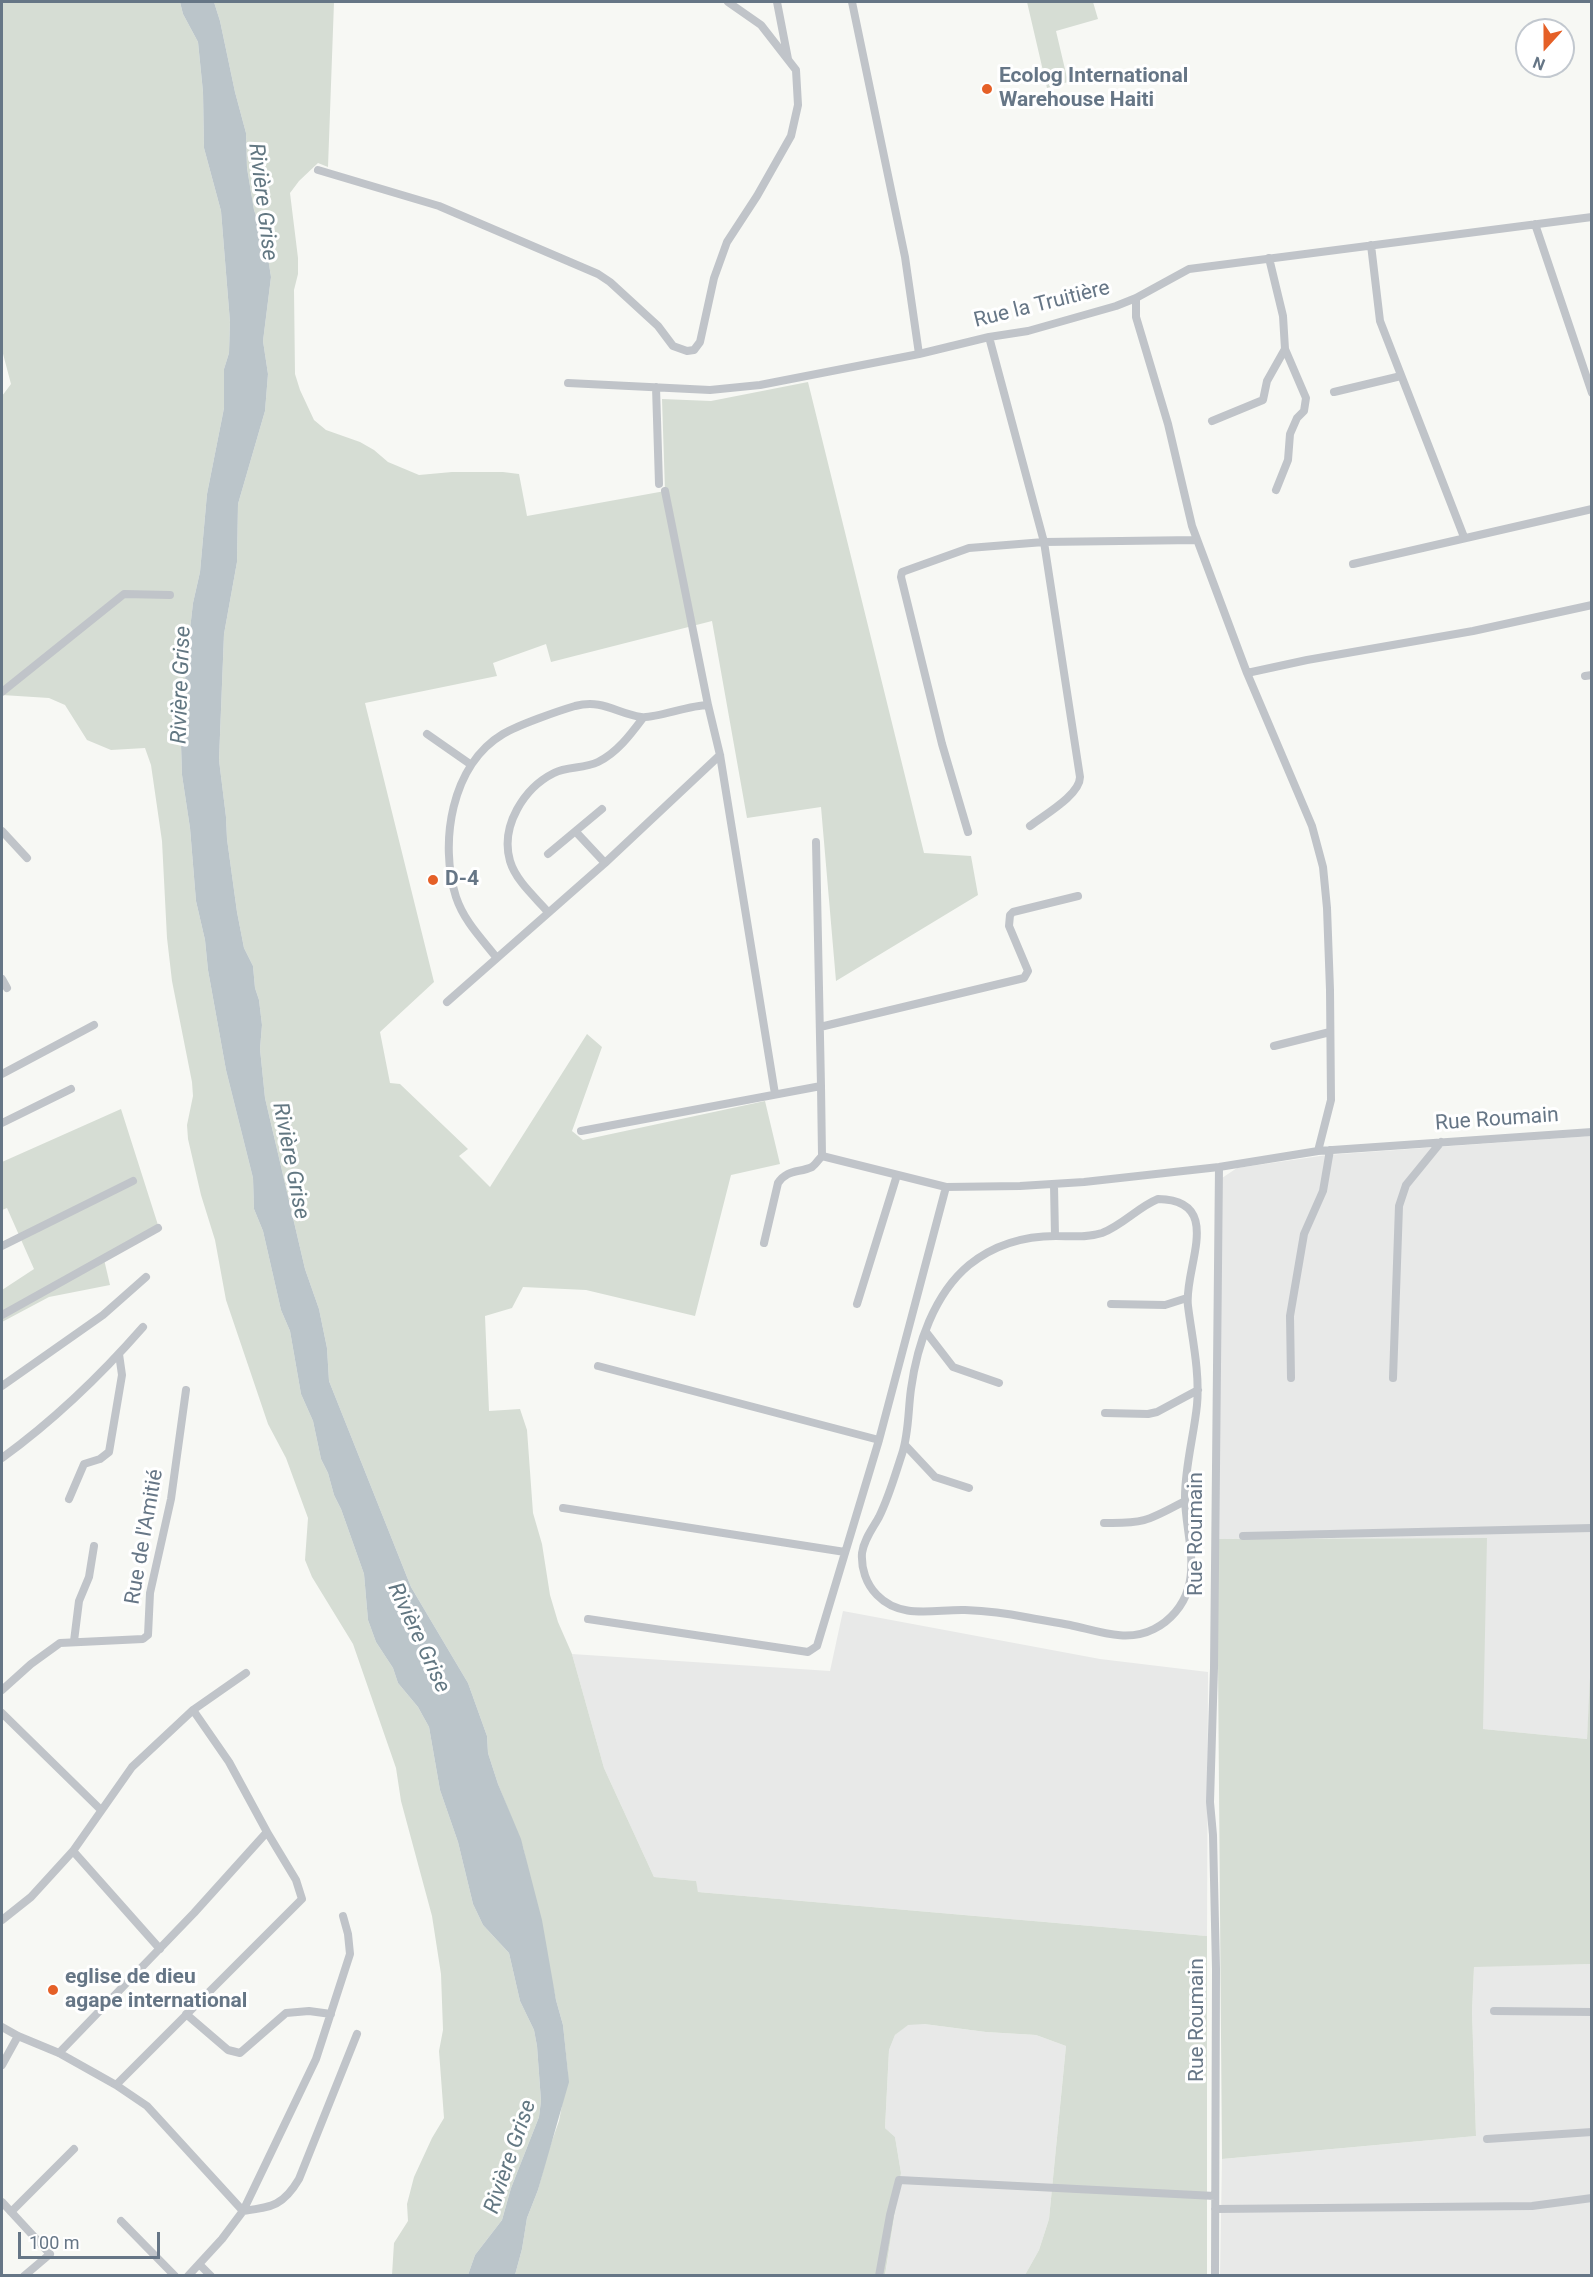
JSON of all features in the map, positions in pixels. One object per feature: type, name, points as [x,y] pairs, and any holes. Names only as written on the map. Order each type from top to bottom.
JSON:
[{"type":"street","points":[[318,170],[439,206],[598,274],[610,282],[658,326],[674,346],[687,351],[694,350],[700,342],[714,278],[727,242],[758,196],[791,136],[798,105],[796,69],[761,25],[728,2]]},
{"type":"street","points":[[777,2],[788,60]]},
{"type":"street","points":[[852,2],[905,257],[919,354]]},
{"type":"street","name":"Rue la Truitière","points":[[568,383],[710,390],[760,385],[919,354],[989,337],[1028,331],[1116,306],[1136,298],[1189,269],[1592,217]]},
{"type":"street","points":[[1535,224],[1592,393]]},
{"type":"street","points":[[1371,245],[1380,321],[1464,537]]},
{"type":"street","points":[[1269,258],[1283,316],[1285,350],[1306,398],[1304,411],[1290,434],[1288,460],[1276,490]]},
{"type":"street","points":[[1136,298],[1136,317],[1168,424],[1197,540],[1247,673],[1312,826],[1323,867],[1327,908],[1331,1100],[1318,1151]]},
{"type":"street","points":[[989,337],[1044,542],[1080,784],[1074,792],[1030,826]]},
{"type":"street","points":[[1212,422],[1263,400],[1267,381],[1285,350]]},
{"type":"street","points":[[1335,392],[1401,376]]},
{"type":"street","points":[[656,387],[659,484]]},
{"type":"street","points":[[665,491],[720,755],[775,1094]]},
{"type":"street","points":[[1353,564],[1592,509]]},
{"type":"street","points":[[968,832],[942,744],[901,577],[905,570],[969,548],[1044,542],[1197,540]]},
{"type":"street","points":[[2,692],[124,594],[170,595]]},
{"type":"street","points":[[1247,673],[1307,660],[1473,631],[1592,605]]},
{"type":"street","points":[[496,957],[469,924],[457,899],[451,879],[449,842],[452,817],[460,785],[470,764],[504,734],[575,707],[603,704],[643,718],[698,705],[708,705]]},
{"type":"street","points":[[548,912],[519,879],[510,860],[509,839],[520,802],[532,787],[556,772],[600,762],[628,738],[643,718]]},
{"type":"street","points":[[427,734],[470,764]]},
{"type":"street","points":[[447,1002],[605,863],[720,755]]},
{"type":"street","points":[[548,854],[602,809]]},
{"type":"street","points":[[2,831],[27,858]]},
{"type":"street","points":[[576,832],[605,863]]},
{"type":"street","points":[[764,1244],[778,1183],[783,1176],[793,1171],[811,1167],[822,1156],[816,842]]},
{"type":"street","points":[[820,1027],[1024,978],[1028,971],[1009,926],[1010,915],[1013,912],[1077,896]]},
{"type":"street","points":[[2,979],[7,988]]},
{"type":"street","points":[[2,1074],[94,1025]]},
{"type":"street","points":[[1274,1046],[1330,1032]]},
{"type":"street","points":[[580,1131],[821,1086]]},
{"type":"street","points":[[2,1124],[71,1089]]},
{"type":"street","name":"Rue Roumain","points":[[1215,2276],[1216,1957],[1210,1802],[1214,1668],[1219,1167],[1318,1151],[1592,1132]]},
{"type":"street","points":[[1393,1378],[1401,1199],[1406,1185],[1441,1142]]},
{"type":"street","points":[[1291,1378],[1290,1316],[1304,1234],[1323,1191],[1330,1150]]},
{"type":"street","points":[[822,1156],[946,1187],[1054,1185],[1219,1167]]},
{"type":"street","points":[[857,1304],[897,1175]]},
{"type":"street","points":[[2,1246],[133,1181]]},
{"type":"street","points":[[1054,1185],[1055,1236]]},
{"type":"street","points":[[588,1619],[808,1652],[817,1646],[879,1440],[946,1187]]},
{"type":"street","points":[[1158,1199],[1172,1199],[1185,1205],[1194,1216],[1198,1230],[1187,1298],[1198,1390],[1185,1482],[1191,1575],[1187,1592],[1180,1606],[1168,1619],[1155,1629],[1127,1636],[1110,1635],[1012,1615],[968,1610],[905,1611],[889,1605],[878,1597],[864,1575],[863,1547],[885,1502],[905,1445],[911,1386],[926,1332],[936,1307],[946,1291],[970,1265],[998,1246],[1012,1241],[1055,1236],[1088,1236],[1100,1233],[1122,1222],[1148,1203],[1158,1199]]},
{"type":"street","points":[[2,1315],[158,1228]]},
{"type":"street","points":[[2,1386],[103,1315],[146,1277]]},
{"type":"street","points":[[1112,1304],[1164,1305],[1187,1298]]},
{"type":"street","points":[[2,1458],[31,1436],[119,1354],[143,1327]]},
{"type":"street","points":[[926,1332],[953,1367],[999,1383]]},
{"type":"street","points":[[69,1499],[84,1464],[100,1459],[109,1452],[122,1375],[119,1354]]},
{"type":"street","points":[[598,1366],[879,1440]]},
{"type":"street","name":"Rue de l'Amitié","points":[[2,1690],[55,1645],[74,1641],[142,1639],[148,1635],[150,1593],[171,1499],[186,1390]]},
{"type":"street","points":[[1105,1413],[1148,1414],[1157,1412],[1198,1390]]},
{"type":"street","points":[[905,1445],[935,1478],[969,1488]]},
{"type":"street","points":[[1104,1522],[1140,1523],[1185,1501]]},
{"type":"street","points":[[563,1508],[845,1551]]},
{"type":"street","points":[[1243,1536],[1592,1528]]},
{"type":"street","points":[[74,1641],[79,1601],[89,1577],[94,1546]]},
{"type":"street","points":[[2,1920],[31,1897],[73,1851],[100,1809],[132,1767],[193,1710],[246,1673]]},
{"type":"street","points":[[116,2085],[302,1899],[296,1880],[229,1762],[193,1710]]},
{"type":"street","points":[[2,1713],[100,1809]]},
{"type":"street","points":[[59,2053],[160,1949],[267,1832]]},
{"type":"street","points":[[73,1851],[160,1949]]},
{"type":"street","points":[[188,2276],[222,2239],[243,2211],[316,2059],[350,1954],[348,1934],[342,1916]]},
{"type":"street","points":[[1494,2012],[1592,2012]]},
{"type":"street","points":[[186,2014],[228,2050],[240,2053],[286,2013],[331,2014]]},
{"type":"street","points":[[2,2026],[18,2036],[59,2053],[116,2085],[147,2106],[243,2211]]},
{"type":"street","points":[[243,2211],[276,2204],[292,2191],[299,2179],[357,2034]]},
{"type":"street","points":[[2,2064],[18,2036]]},
{"type":"street","points":[[1487,2139],[1592,2132]]},
{"type":"street","points":[[11,2212],[74,2149]]},
{"type":"street","points":[[879,2276],[899,2180],[1215,2196]]},
{"type":"street","points":[[1215,2209],[1532,2206],[1592,2198]]},
{"type":"street","points":[[2,2202],[50,2254],[24,2276]]},
{"type":"street","points":[[121,2221],[175,2276]]},
{"type":"street","points":[[199,2264],[211,2276]]},
{"type":"shaded area","points":[[2,2],[180,2],[183,14],[198,42],[203,92],[204,148],[221,211],[230,322],[229,353],[224,369],[224,408],[207,494],[200,572],[193,603],[185,673],[186,696],[181,744],[182,775],[190,828],[196,901],[205,940],[208,970],[226,1070],[253,1178],[254,1209],[263,1231],[281,1310],[290,1331],[301,1394],[313,1421],[321,1459],[364,1574],[368,1620],[376,1642],[393,1668],[398,1683],[418,1707],[429,1727],[440,1790],[458,1842],[473,1904],[483,1925],[509,1953],[520,2001],[534,2030],[541,2101],[539,2117],[511,2188],[502,2220],[475,2255],[468,2275],[392,2275],[394,2243],[408,2221],[407,2204],[414,2177],[444,2118],[439,2051],[443,2030],[441,1974],[432,1916],[401,1801],[396,1768],[353,1644],[312,1577],[305,1560],[308,1518],[286,1458],[268,1424],[226,1300],[215,1240],[201,1195],[188,1139],[187,1125],[193,1096],[192,1082],[172,981],[167,938],[162,841],[151,765],[145,748],[111,750],[87,740],[65,705],[49,698],[2,695],[2,396],[11,384],[2,350]]},
{"type":"shaded area","points":[[214,2],[334,2],[328,167],[318,163],[290,193],[298,258],[298,274],[294,290],[295,374],[314,420],[326,430],[360,442],[388,462],[419,475],[452,472],[519,474],[527,516],[665,491],[662,399],[711,401],[808,382],[924,853],[971,856],[978,895],[836,981],[821,807],[747,818],[712,621],[551,662],[546,644],[493,663],[497,676],[365,703],[434,982],[380,1032],[390,1083],[400,1084],[468,1149],[459,1156],[490,1187],[587,1034],[602,1047],[572,1131],[583,1140],[765,1101],[780,1164],[731,1175],[695,1316],[586,1290],[523,1287],[512,1308],[485,1316],[489,1411],[520,1409],[527,1430],[533,1513],[542,1544],[550,1595],[558,1622],[572,1654],[604,1768],[654,1877],[696,1881],[698,1892],[1207,1936],[1207,2275],[1025,2275],[1039,2250],[1049,2219],[1066,2046],[1036,2035],[986,2032],[924,2024],[908,2025],[895,2035],[889,2050],[885,2128],[895,2137],[901,2173],[885,2275],[515,2275],[527,2218],[559,2121],[568,2074],[563,2025],[523,1847],[498,1784],[488,1753],[487,1736],[468,1683],[411,1587],[329,1381],[327,1348],[319,1309],[305,1269],[265,1098],[260,1049],[262,1025],[259,1000],[255,988],[253,966],[244,948],[227,839],[219,760],[224,634],[237,562],[238,504],[265,411],[268,374],[263,341],[271,277],[266,245],[254,210],[247,168],[246,133]]},
{"type":"shaded area","points":[[1027,2],[1093,2],[1098,19],[1056,31],[1068,82],[1047,88]]},
{"type":"shaded area","points":[[121,1109],[158,1225],[103,1255],[110,1285],[49,1297],[2,1322],[2,1290],[34,1269],[7,1208],[2,1210],[2,1162]]},
{"type":"shaded area","points":[[1591,1136],[1592,1657],[1587,1739],[1482,1729],[1486,1538],[1217,1539],[1222,1178],[1237,1168],[1327,1155]]},
{"type":"shaded area","points":[[1487,1538],[1483,1729],[1587,1739],[1591,1657],[1591,1964],[1474,1967],[1472,2011],[1476,2136],[1222,2159],[1217,1539]]},
{"type":"shaded area","points":[[843,1611],[1100,1659],[1208,1672],[1207,1936],[698,1892],[695,1881],[654,1877],[604,1768],[572,1654],[830,1671]]},
{"type":"shaded area","points":[[1591,1964],[1591,2275],[1220,2276],[1222,2159],[1476,2136],[1472,2011],[1474,1966]]},
{"type":"shaded area","points":[[908,2024],[1036,2035],[1066,2046],[1049,2219],[1039,2250],[1025,2275],[885,2276],[901,2173],[895,2137],[885,2128],[889,2050],[895,2035]]},
{"type":"water","name":"Rivière Grise","points":[[180,2],[214,2],[246,133],[247,168],[254,210],[266,245],[271,277],[263,341],[268,374],[265,411],[238,504],[237,562],[224,634],[219,760],[237,912],[244,948],[253,966],[255,988],[259,1000],[262,1025],[260,1049],[265,1098],[305,1269],[319,1309],[327,1348],[329,1381],[411,1587],[468,1683],[487,1736],[488,1753],[498,1784],[521,1839],[542,1920],[556,2000],[563,2025],[569,2082],[538,2190],[527,2218],[515,2275],[468,2275],[475,2255],[502,2220],[511,2188],[539,2117],[541,2101],[534,2030],[520,2001],[509,1953],[483,1925],[473,1904],[458,1842],[440,1790],[429,1727],[418,1707],[398,1683],[393,1668],[376,1642],[368,1620],[364,1574],[321,1459],[313,1421],[301,1394],[290,1331],[281,1310],[263,1231],[254,1209],[253,1178],[226,1070],[208,970],[205,940],[196,901],[190,828],[182,775],[181,744],[186,696],[185,673],[193,603],[200,572],[207,494],[224,408],[224,369],[229,353],[230,322],[221,211],[204,148],[203,92],[198,42],[183,14]]},
{"type":"place","name":"Ecolog International Warehouse Haiti","points":[[987,89]]},
{"type":"place","name":"D-4","points":[[433,880]]},
{"type":"place","name":"eglise de dieu agape international","points":[[53,1990]]}]
